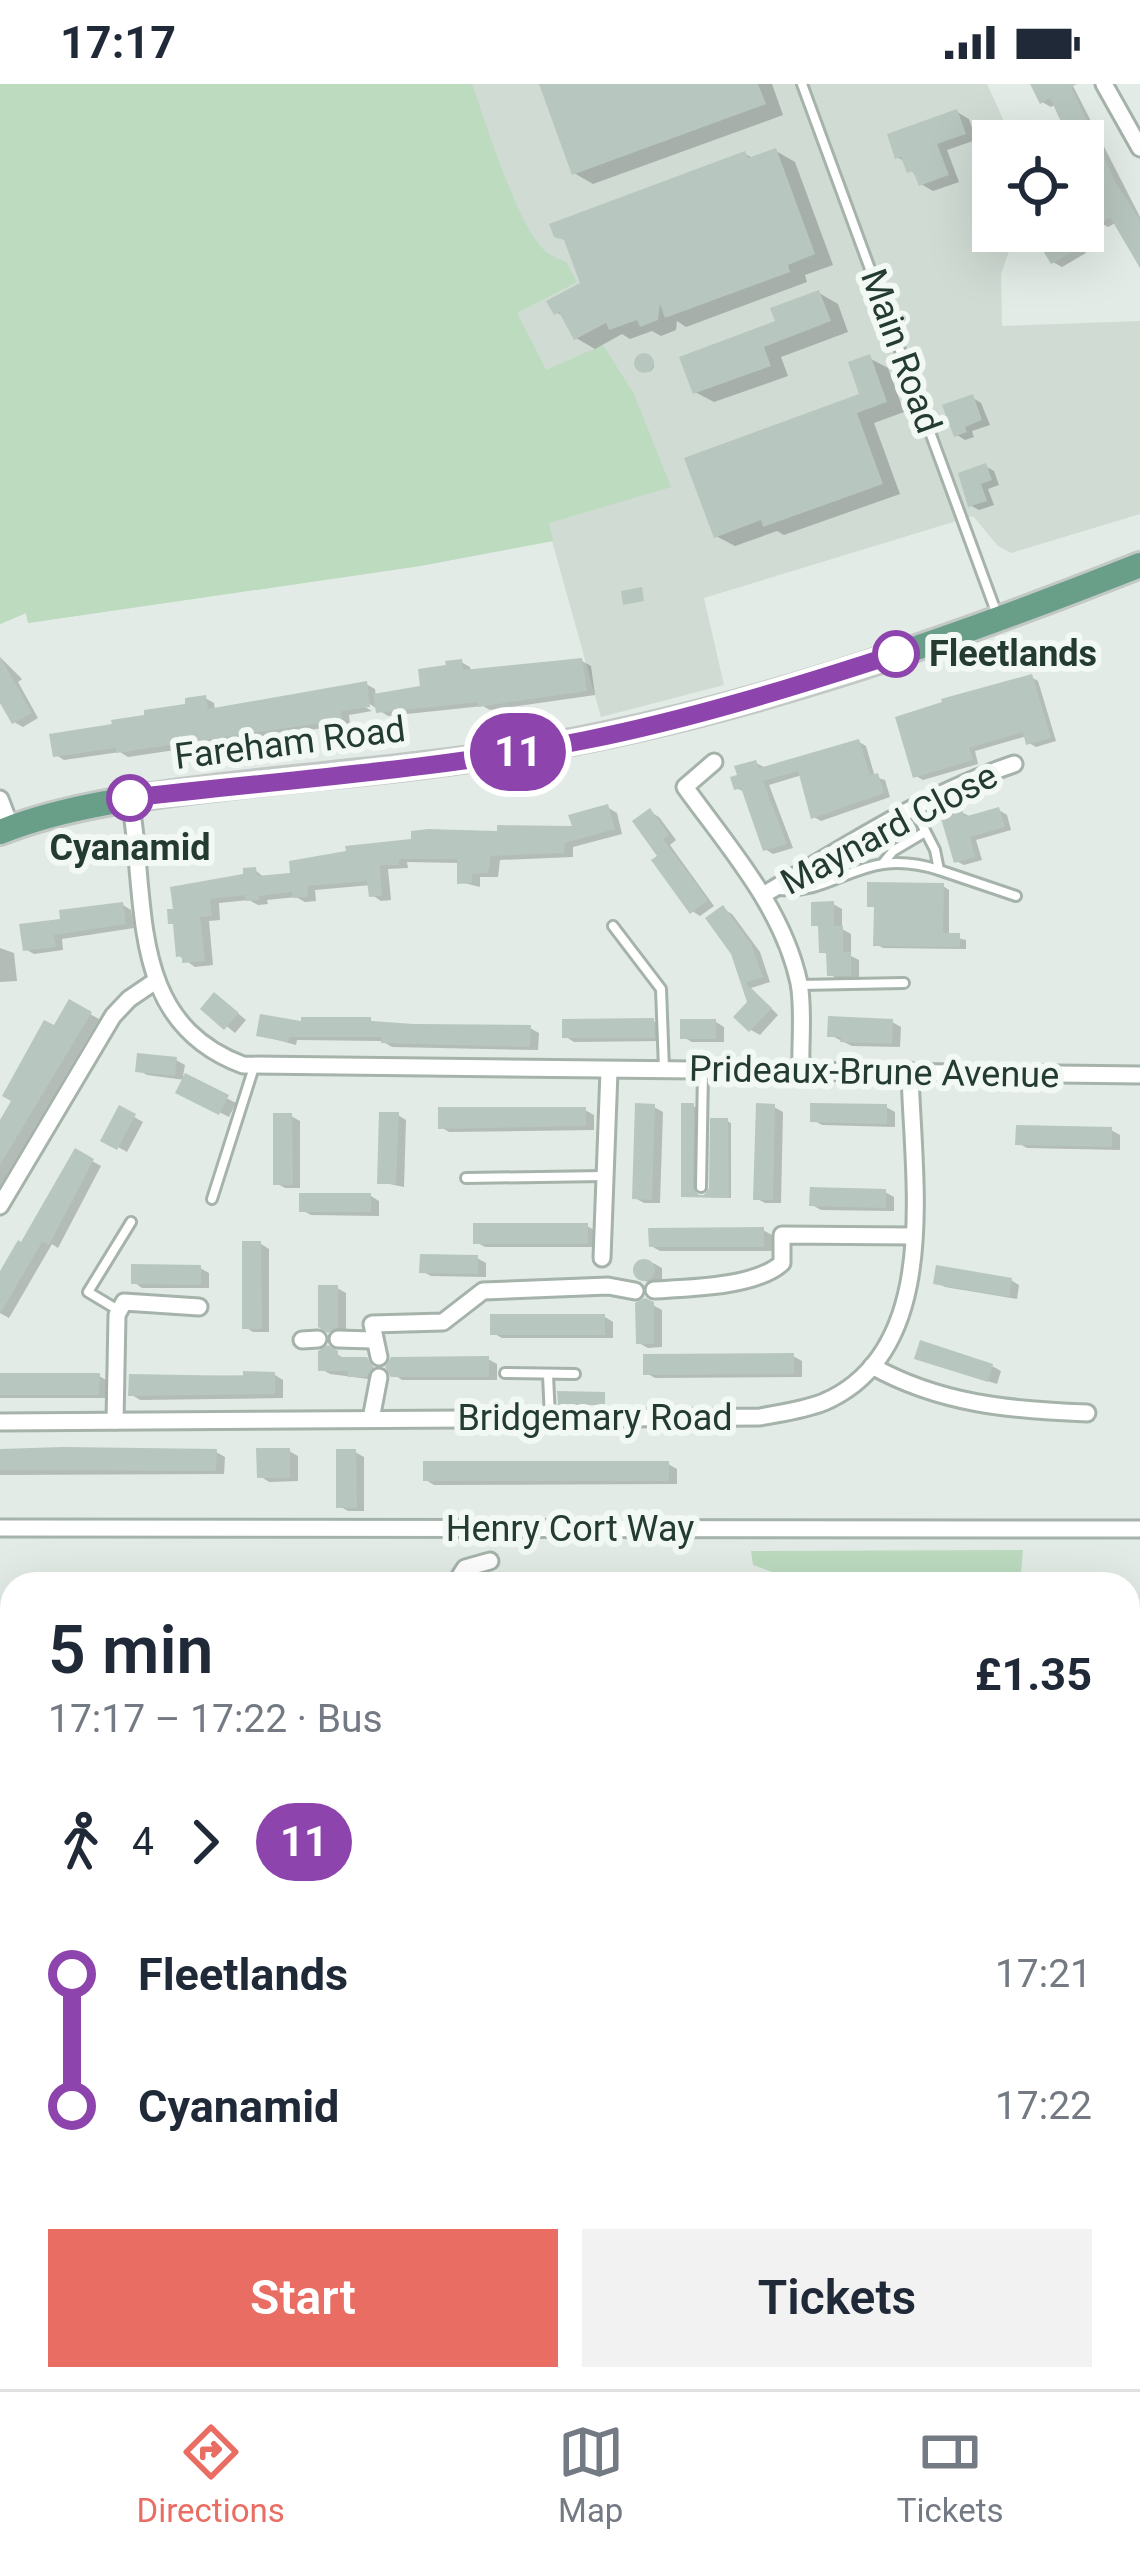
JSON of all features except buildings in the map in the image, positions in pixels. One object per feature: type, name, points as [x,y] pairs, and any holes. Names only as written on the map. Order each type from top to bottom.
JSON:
[{"type":"main road","name":"Fareham Road","points":[[5,830],[41,816],[130,798],[587,740],[794,688],[999,619],[1140,565]]},
{"type":"street","points":[[1104,84],[1140,148]]},
{"type":"street","points":[[714,762],[685,788],[768,892],[799,985],[800,1069]]},
{"type":"street","name":"Maynard Close","points":[[768,892],[914,807],[965,781],[1015,764]]},
{"type":"street","points":[[0,799],[5,830]]},
{"type":"street","points":[[0,1206],[113,1016],[154,982],[134,820]]},
{"type":"street","name":"Prideaux-Brune Avenue","points":[[154,982],[167,1007],[201,1042],[222,1057],[254,1067],[1140,1075]]},
{"type":"street","points":[[602,1258],[609,1071]]},
{"type":"street","name":"Bridgemary Road","points":[[0,1422],[760,1418],[824,1402],[872,1366],[898,1328],[910,1294],[910,1071]]},
{"type":"street","points":[[654,1290],[702,1287],[770,1273],[782,1263],[782,1235],[913,1236]]},
{"type":"street","points":[[338,1339],[375,1348],[372,1324],[442,1322],[483,1291],[608,1286],[635,1291]]},
{"type":"street","points":[[115,1421],[119,1310],[124,1302],[199,1307]]},
{"type":"street","points":[[872,1366],[942,1397],[1015,1410],[1087,1413]]},
{"type":"street","points":[[371,1419],[379,1377]]},
{"type":"street","name":"Henry Cort Way","points":[[0,1528],[1140,1529]]},
{"type":"street","points":[[446,1557],[466,1568]]},
{"type":"street","points":[[463,1572],[490,1561]]},
{"type":"lane","name":"Main Road","points":[[802,84],[999,619]]},
{"type":"lane","points":[[914,807],[938,857],[939,870]]},
{"type":"lane","points":[[884,862],[925,832]]},
{"type":"lane","points":[[768,892],[799,890],[884,862],[917,864],[1016,896]]},
{"type":"lane","points":[[613,926],[661,989],[664,1070]]},
{"type":"lane","points":[[799,985],[904,983]]},
{"type":"lane","points":[[212,1199],[254,1067]]},
{"type":"lane","points":[[701,1187],[703,1070]]},
{"type":"lane","points":[[466,1178],[605,1176]]},
{"type":"lane","points":[[119,1310],[88,1292],[131,1222]]},
{"type":"lane","points":[[505,1373],[575,1374]]},
{"type":"lane","points":[[548,1375],[550,1419]]},
{"type":"shaded area","points":[[0,84],[987,84],[1003,120],[972,120],[972,252],[1009,252],[1001,274],[1002,326],[1140,321],[1140,514],[1011,553],[998,546],[973,516],[704,598],[724,685],[601,717],[552,541],[420,566],[28,623],[26,613],[0,624]]},
{"type":"green space","points":[[0,84],[472,84],[522,217],[542,248],[566,262],[577,282],[517,313],[546,370],[603,345],[634,394],[671,487],[549,523],[553,541],[420,566],[28,623],[26,613],[0,624]]},
{"type":"green space","points":[[1023,1550],[1021,1572],[772,1572],[753,1565],[751,1551]]},
{"type":"bus line","name":"11","points":[[130,798],[587,740],[794,688],[896,654]]},
{"type":"place","name":"Fleetlands","points":[[896,654]]},
{"type":"place","name":"Cyanamid","points":[[130,798]]}]
